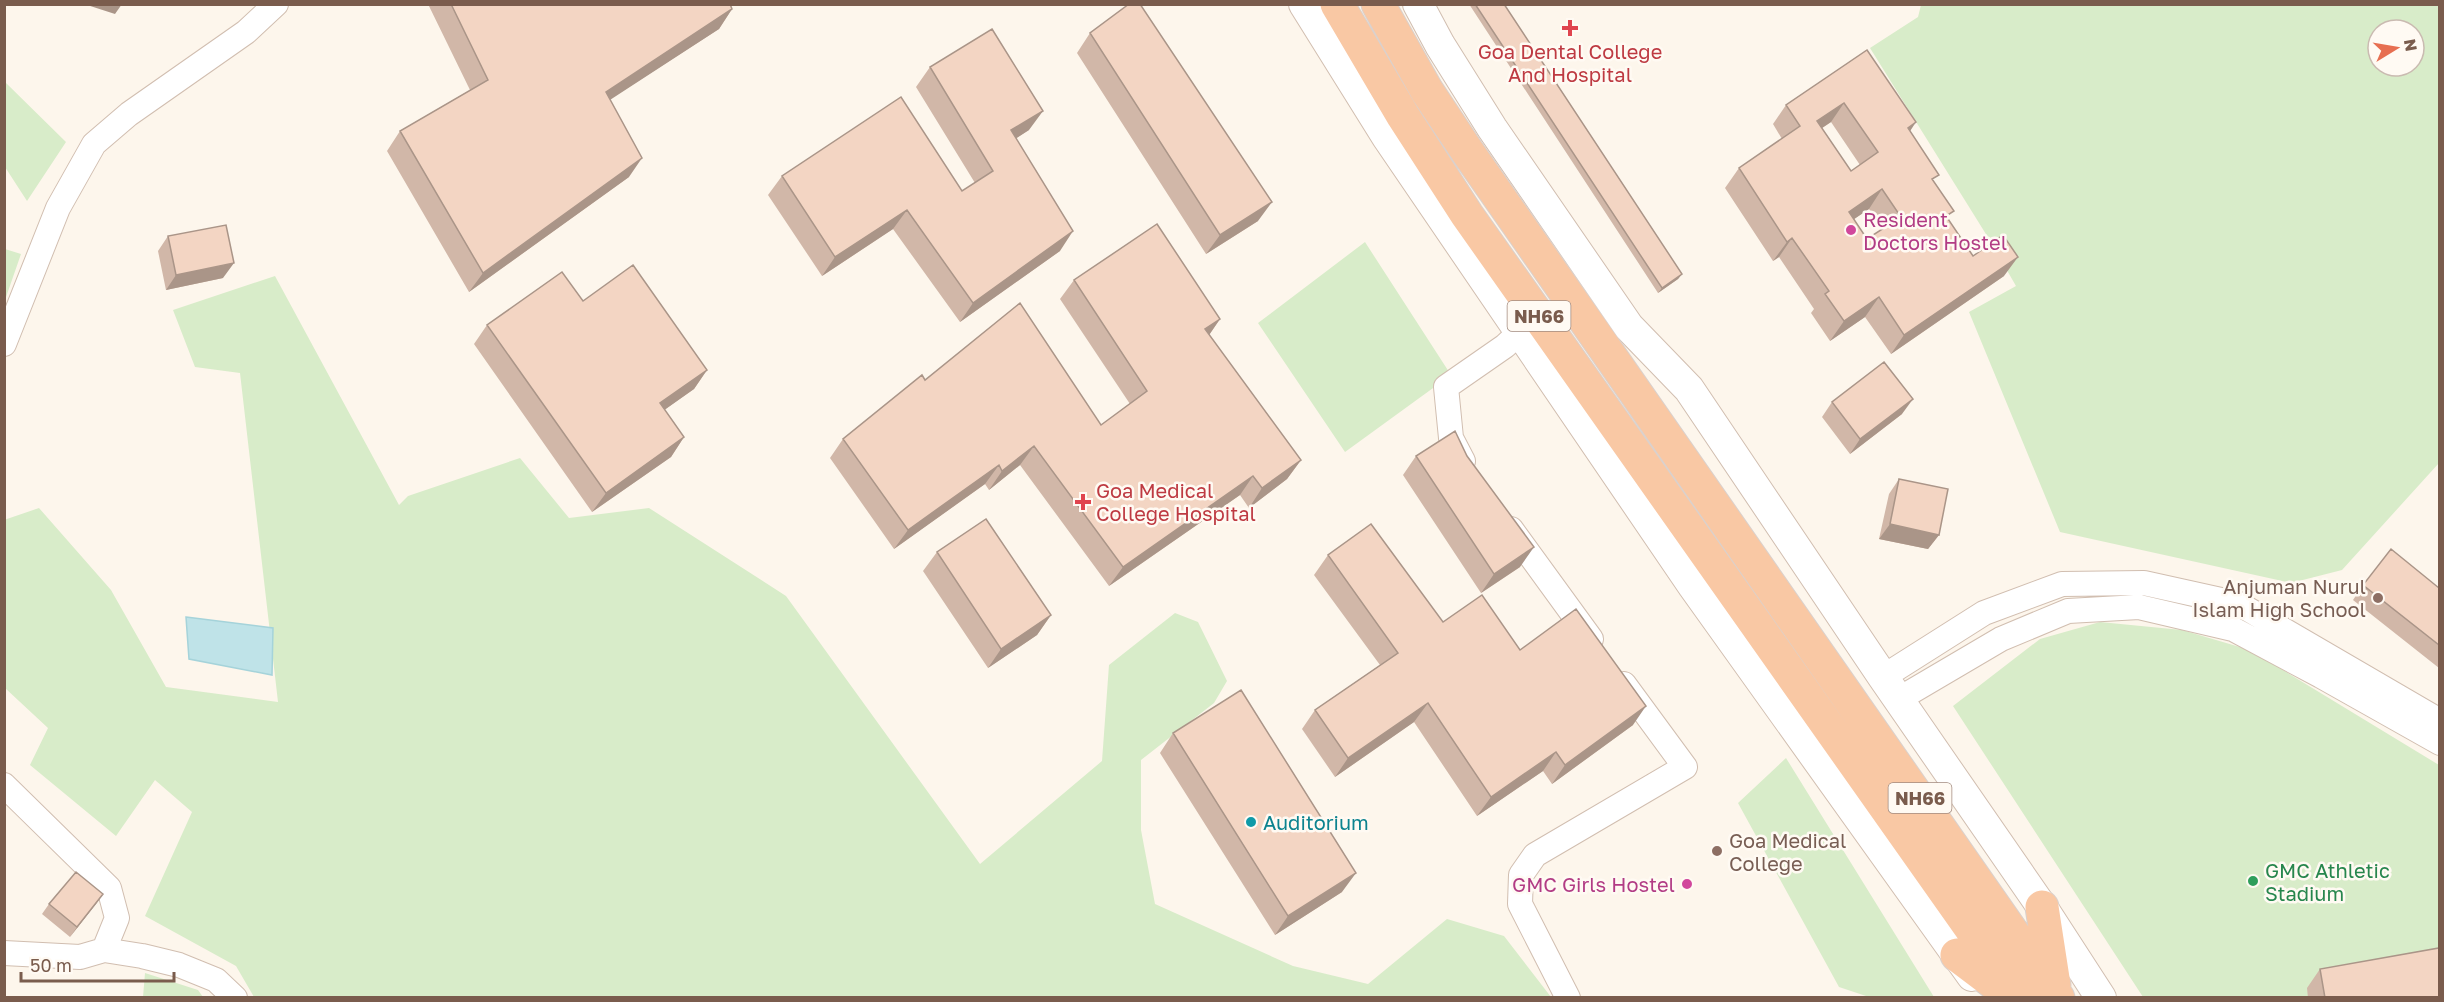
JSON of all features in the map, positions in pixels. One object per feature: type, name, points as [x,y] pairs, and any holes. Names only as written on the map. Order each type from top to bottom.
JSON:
[{"type":"highway","name":"NH66","points":[[1337,4],[1403,116],[1467,215],[2020,998]]},
{"type":"highway","name":"NH66","points":[[1378,4],[1427,91],[1497,195],[2057,995]]},
{"type":"highway","points":[[2042,907],[2057,995]]},
{"type":"highway","points":[[1958,955],[2013,998]]},
{"type":"street","points":[[4,344],[58,208],[94,144],[129,114],[246,32],[276,4]]},
{"type":"street","points":[[1304,4],[1387,136],[1693,586],[1987,998]]},
{"type":"street","points":[[1418,4],[1440,45],[1492,128],[1629,327],[1689,389],[2042,907],[2101,998]]},
{"type":"street","points":[[1472,476],[1451,438],[1446,387],[1521,331]]},
{"type":"street","points":[[1500,514],[1685,767],[1534,855],[1521,875],[1520,904],[1568,998]]},
{"type":"street","points":[[1891,688],[1984,613],[2062,584],[2144,583],[2239,604],[2439,721]]},
{"type":"street","points":[[1891,688],[2068,611],[2139,608],[2233,629],[2439,743]]},
{"type":"street","points":[[4,785],[109,888],[117,918],[104,950]]},
{"type":"street","points":[[4,953],[80,957],[104,950],[179,965],[216,980],[235,998]]},
{"type":"green space","points":[[1921,5],[2439,5],[2439,463],[2342,570],[2291,583],[2060,532],[1969,312],[2016,286],[1870,48],[1918,17]]},
{"type":"green space","points":[[5,82],[66,142],[27,201],[5,167]]},
{"type":"green space","points":[[1365,242],[1451,375],[1345,452],[1258,323]]},
{"type":"green space","points":[[4,249],[21,254],[5,300]]},
{"type":"green space","points":[[275,276],[399,505],[408,496],[520,458],[569,518],[649,508],[786,596],[980,864],[1102,761],[1109,665],[1175,613],[1198,622],[1227,681],[1214,703],[1141,760],[1141,830],[1155,904],[1293,966],[1368,984],[1447,919],[1504,936],[1551,997],[254,997],[236,966],[145,916],[192,812],[155,780],[116,836],[30,765],[48,728],[5,688],[4,520],[39,508],[111,590],[166,687],[278,702],[240,373],[195,367],[173,310]]},
{"type":"green space","name":"GMC Athletic Stadium","points":[[2100,622],[2182,630],[2250,650],[2439,765],[2439,997],[2143,997],[1953,706],[2040,639]]},
{"type":"green space","points":[[1786,758],[1934,997],[1869,997],[1839,987],[1738,803]]},
{"type":"green space","points":[[145,973],[198,990],[203,997],[143,997]]},
{"type":"water","points":[[186,617],[273,628],[272,675],[189,659]]},
{"type":"building","points":[[451,4],[730,4],[732,9],[606,92],[642,158],[483,273],[400,131],[488,80]]},
{"type":"building","points":[[1129,4],[1140,4],[1272,202],[1220,235],[1090,33]]},
{"type":"building","points":[[1475,4],[1504,4],[1682,274],[1662,288]]},
{"type":"building","points":[[992,29],[1043,111],[1011,130],[1073,231],[973,303],[907,210],[835,257],[782,176],[901,97],[962,191],[993,171],[930,67]]},
{"type":"building","points":[[1867,50],[1916,122],[1908,128],[1939,175],[1932,179],[1954,211],[1946,216],[1973,256],[2003,235],[2018,257],[1904,335],[1879,297],[1844,321],[1825,294],[1829,291],[1792,238],[1787,242],[1739,168],[1800,126],[1786,105]],"holes":[[[1844,103],[1878,152],[1851,171],[1817,121]],[[1882,189],[1901,217],[1867,239],[1849,212]]]},
{"type":"building","points":[[1157,224],[1220,319],[1205,329],[1301,460],[1262,488],[1253,476],[1123,567],[1034,446],[1002,471],[999,465],[908,530],[843,439],[922,375],[925,380],[1020,303],[1101,425],[1147,391],[1074,280]]},
{"type":"building","points":[[226,225],[234,263],[176,275],[168,236]]},
{"type":"building","points":[[633,265],[707,370],[660,403],[684,437],[606,493],[487,325],[562,272],[583,301]]},
{"type":"building","points":[[1884,362],[1913,399],[1860,439],[1832,402]]},
{"type":"building","points":[[1455,431],[1467,456],[1534,547],[1494,574],[1416,456]]},
{"type":"building","points":[[1899,479],[1948,489],[1939,535],[1890,524]]},
{"type":"building","points":[[986,519],[1051,615],[1001,649],[937,552]]},
{"type":"building","points":[[1371,524],[1443,622],[1482,595],[1520,650],[1576,609],[1646,706],[1565,765],[1556,752],[1491,797],[1428,703],[1348,758],[1315,710],[1398,653],[1328,555]]},
{"type":"building","points":[[2391,549],[2439,588],[2439,645],[2363,585]]},
{"type":"building","name":"Auditorium","points":[[1241,690],[1356,873],[1288,916],[1173,733]]},
{"type":"building","points":[[76,872],[103,894],[77,927],[49,904]]},
{"type":"building","points":[[2439,948],[2439,998],[2325,998],[2320,969]]},
{"type":"place","name":"Goa Dental College And Hospital","points":[[1570,28]]},
{"type":"place","name":"Resident Doctors Hostel","points":[[1851,230]]},
{"type":"place","name":"Goa Medical College Hospital","points":[[1083,502]]},
{"type":"place","name":"Anjuman Nurul Islam High School","points":[[2378,598]]},
{"type":"place","name":"Auditorium","points":[[1251,822]]},
{"type":"place","name":"Goa Medical College","points":[[1717,851]]},
{"type":"place","name":"GMC Athletic Stadium","points":[[2253,881]]},
{"type":"place","name":"GMC Girls Hostel","points":[[1687,884]]}]
